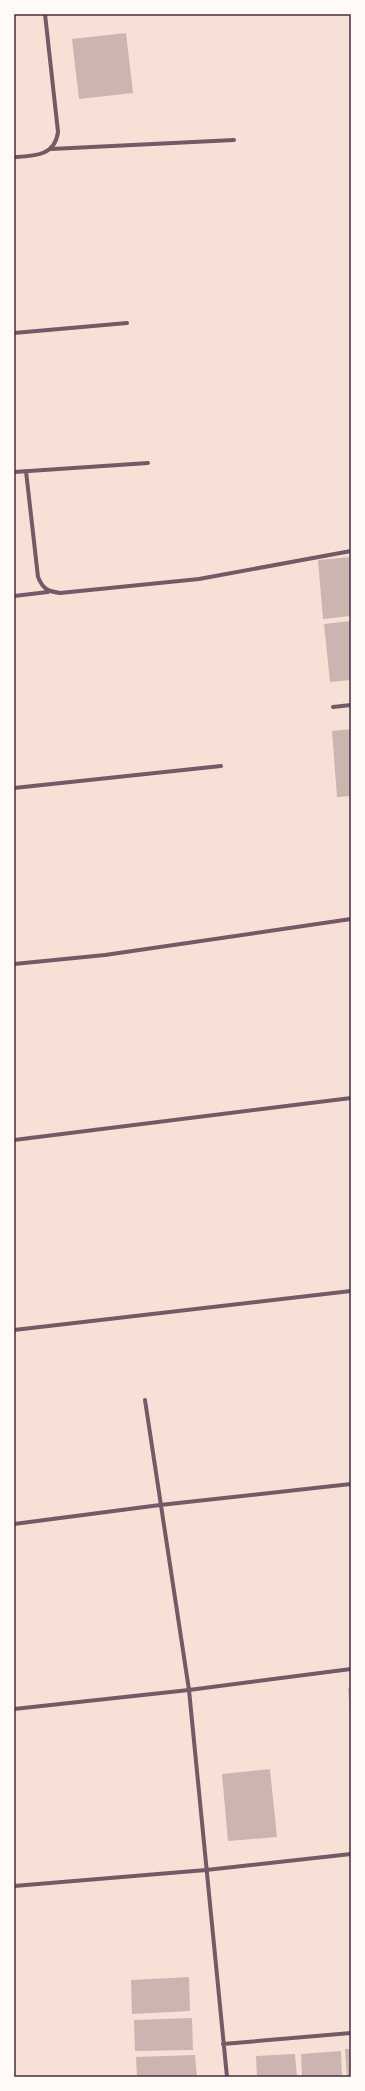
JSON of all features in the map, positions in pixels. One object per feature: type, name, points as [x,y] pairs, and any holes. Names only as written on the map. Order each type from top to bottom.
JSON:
[{"type":"street","points":[[45,14],[58,132],[57,141],[51,149]]},
{"type":"street","points":[[14,157],[42,153],[51,149],[234,140]]},
{"type":"street","points":[[14,333],[127,323]]},
{"type":"street","points":[[14,472],[148,463]]},
{"type":"street","points":[[26,471],[38,577],[41,587],[48,592]]},
{"type":"street","points":[[14,596],[48,592],[60,593],[199,579],[351,551]]},
{"type":"street","points":[[333,707],[351,706]]},
{"type":"street","points":[[14,788],[221,766]]},
{"type":"street","points":[[14,964],[104,955],[351,919]]},
{"type":"street","points":[[14,1140],[351,1098]]},
{"type":"street","points":[[14,1330],[351,1291]]},
{"type":"street","points":[[144,1400],[188,1690],[226,2077]]},
{"type":"street","points":[[14,1524],[160,1505],[351,1484]]},
{"type":"street","points":[[14,1709],[188,1690],[351,1669]]},
{"type":"street","points":[[14,1886],[206,1870],[351,1854]]},
{"type":"street","points":[[223,2044],[351,2032]]},
{"type":"building","points":[[126,33],[133,93],[79,99],[72,39]]},
{"type":"building","points":[[351,557],[351,616],[323,619],[318,560]]},
{"type":"building","points":[[351,621],[351,680],[330,682],[324,624]]},
{"type":"building","points":[[351,729],[351,796],[337,797],[332,731]]},
{"type":"building","points":[[351,1687],[351,1714],[350,1714],[348,1688]]},
{"type":"building","points":[[270,1769],[277,1837],[228,1841],[222,1774]]},
{"type":"building","points":[[189,1977],[190,2011],[132,2014],[131,1980]]},
{"type":"building","points":[[192,2018],[193,2050],[135,2051],[134,2020]]},
{"type":"building","points":[[345,2049],[351,2049],[351,2077],[347,2077]]},
{"type":"building","points":[[341,2051],[342,2077],[302,2077],[301,2054]]},
{"type":"building","points":[[295,2054],[297,2077],[257,2077],[256,2056]]},
{"type":"building","points":[[195,2055],[197,2077],[137,2077],[136,2057]]}]
